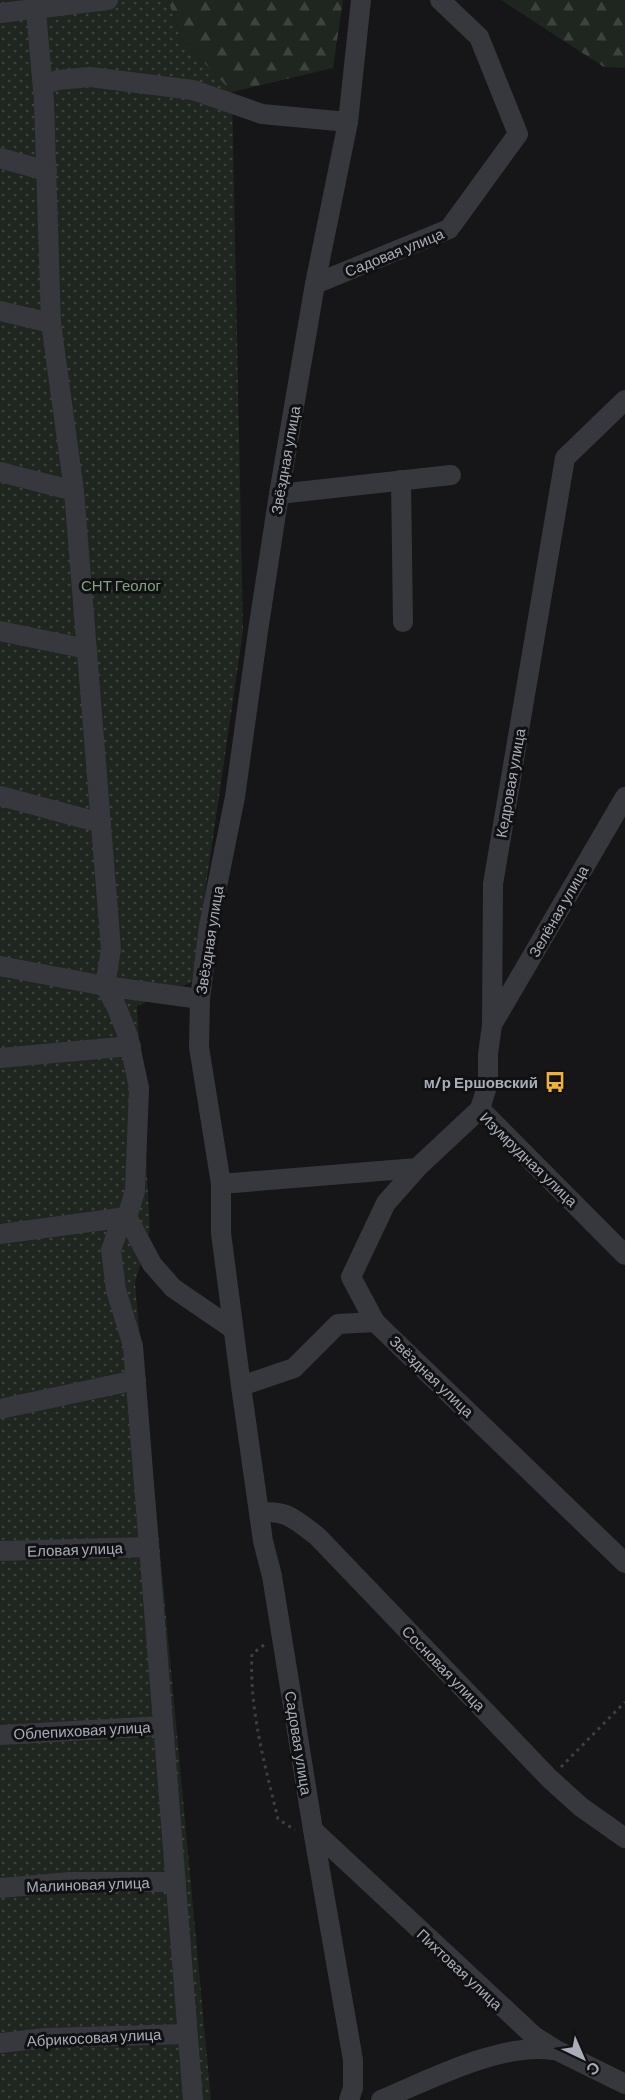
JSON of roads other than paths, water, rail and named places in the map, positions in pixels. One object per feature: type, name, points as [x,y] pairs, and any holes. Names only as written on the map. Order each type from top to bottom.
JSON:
[{"type":"street","points":[[0,13],[18,12],[35,4],[108,0]]},
{"type":"street","name":"Звёздная улица","points":[[241,1386],[221,1233],[221,1184],[199,1047],[200,999],[209,926],[236,797],[279,494],[315,284],[348,123],[362,0]]},
{"type":"street","name":"Садовая улица","points":[[315,284],[449,229],[518,134],[479,37],[440,0]]},
{"type":"street","points":[[35,4],[43,85],[51,323],[74,490],[111,950],[105,986],[116,1006],[131,1046],[139,1088],[135,1191],[127,1217],[117,1233],[111,1250],[116,1290],[133,1346],[193,2100]]},
{"type":"street","points":[[43,85],[58,80],[90,77],[193,90],[262,114],[348,123]]},
{"type":"street","points":[[0,158],[47,171]]},
{"type":"street","points":[[0,311],[51,323]]},
{"type":"street","name":"Кедровая улица","points":[[480,1109],[488,1083],[488,1054],[492,1025],[493,884],[565,458],[625,400]]},
{"type":"street","points":[[0,472],[74,490]]},
{"type":"street","points":[[279,494],[451,475]]},
{"type":"street","points":[[401,480],[403,622]]},
{"type":"street","points":[[0,631],[87,649]]},
{"type":"street","points":[[0,796],[101,824]]},
{"type":"street","name":"Зелёная улица","points":[[492,1025],[625,797]]},
{"type":"street","points":[[0,966],[105,986],[200,999]]},
{"type":"street","points":[[0,1058],[131,1046]]},
{"type":"street","name":"Изумрудная улица","points":[[375,1322],[351,1277],[386,1203],[417,1168],[480,1109],[625,1255]]},
{"type":"street","points":[[221,1184],[417,1168]]},
{"type":"street","points":[[0,1234],[127,1217]]},
{"type":"street","points":[[127,1217],[152,1264],[173,1288],[233,1329]]},
{"type":"street","points":[[241,1386],[294,1368],[338,1324],[375,1322]]},
{"type":"street","name":"Звёздная улица","points":[[375,1322],[625,1563]]},
{"type":"street","points":[[0,1409],[136,1380]]},
{"type":"street","name":"Садовая улица","points":[[241,1386],[259,1514],[272,1576],[314,1836],[354,2061],[353,2088],[349,2100]]},
{"type":"street","name":"Сосновая улица","points":[[259,1514],[276,1511],[291,1517],[317,1536],[549,1778],[581,1807],[625,1838]]},
{"type":"street","name":"Еловая улица","points":[[0,1551],[149,1547]]},
{"type":"street","name":"Облепиховая улица","points":[[0,1735],[163,1726]]},
{"type":"street","name":"Пихтовая улица","points":[[314,1836],[534,2036],[556,2050],[625,2084]]},
{"type":"street","name":"Малиновая улица","points":[[0,1888],[70,1882],[176,1882]]},
{"type":"street","name":"Абрикосовая улица","points":[[0,2043],[45,2038],[188,2034]]},
{"type":"street","points":[[381,2100],[476,2061],[515,2050],[536,2047],[556,2050]]},
{"type":"place","name":"м/р Ершовский","points":[[555,1082]]},
{"type":"park label","name":"СНТ Геолог","points":[[121,585]]}]
